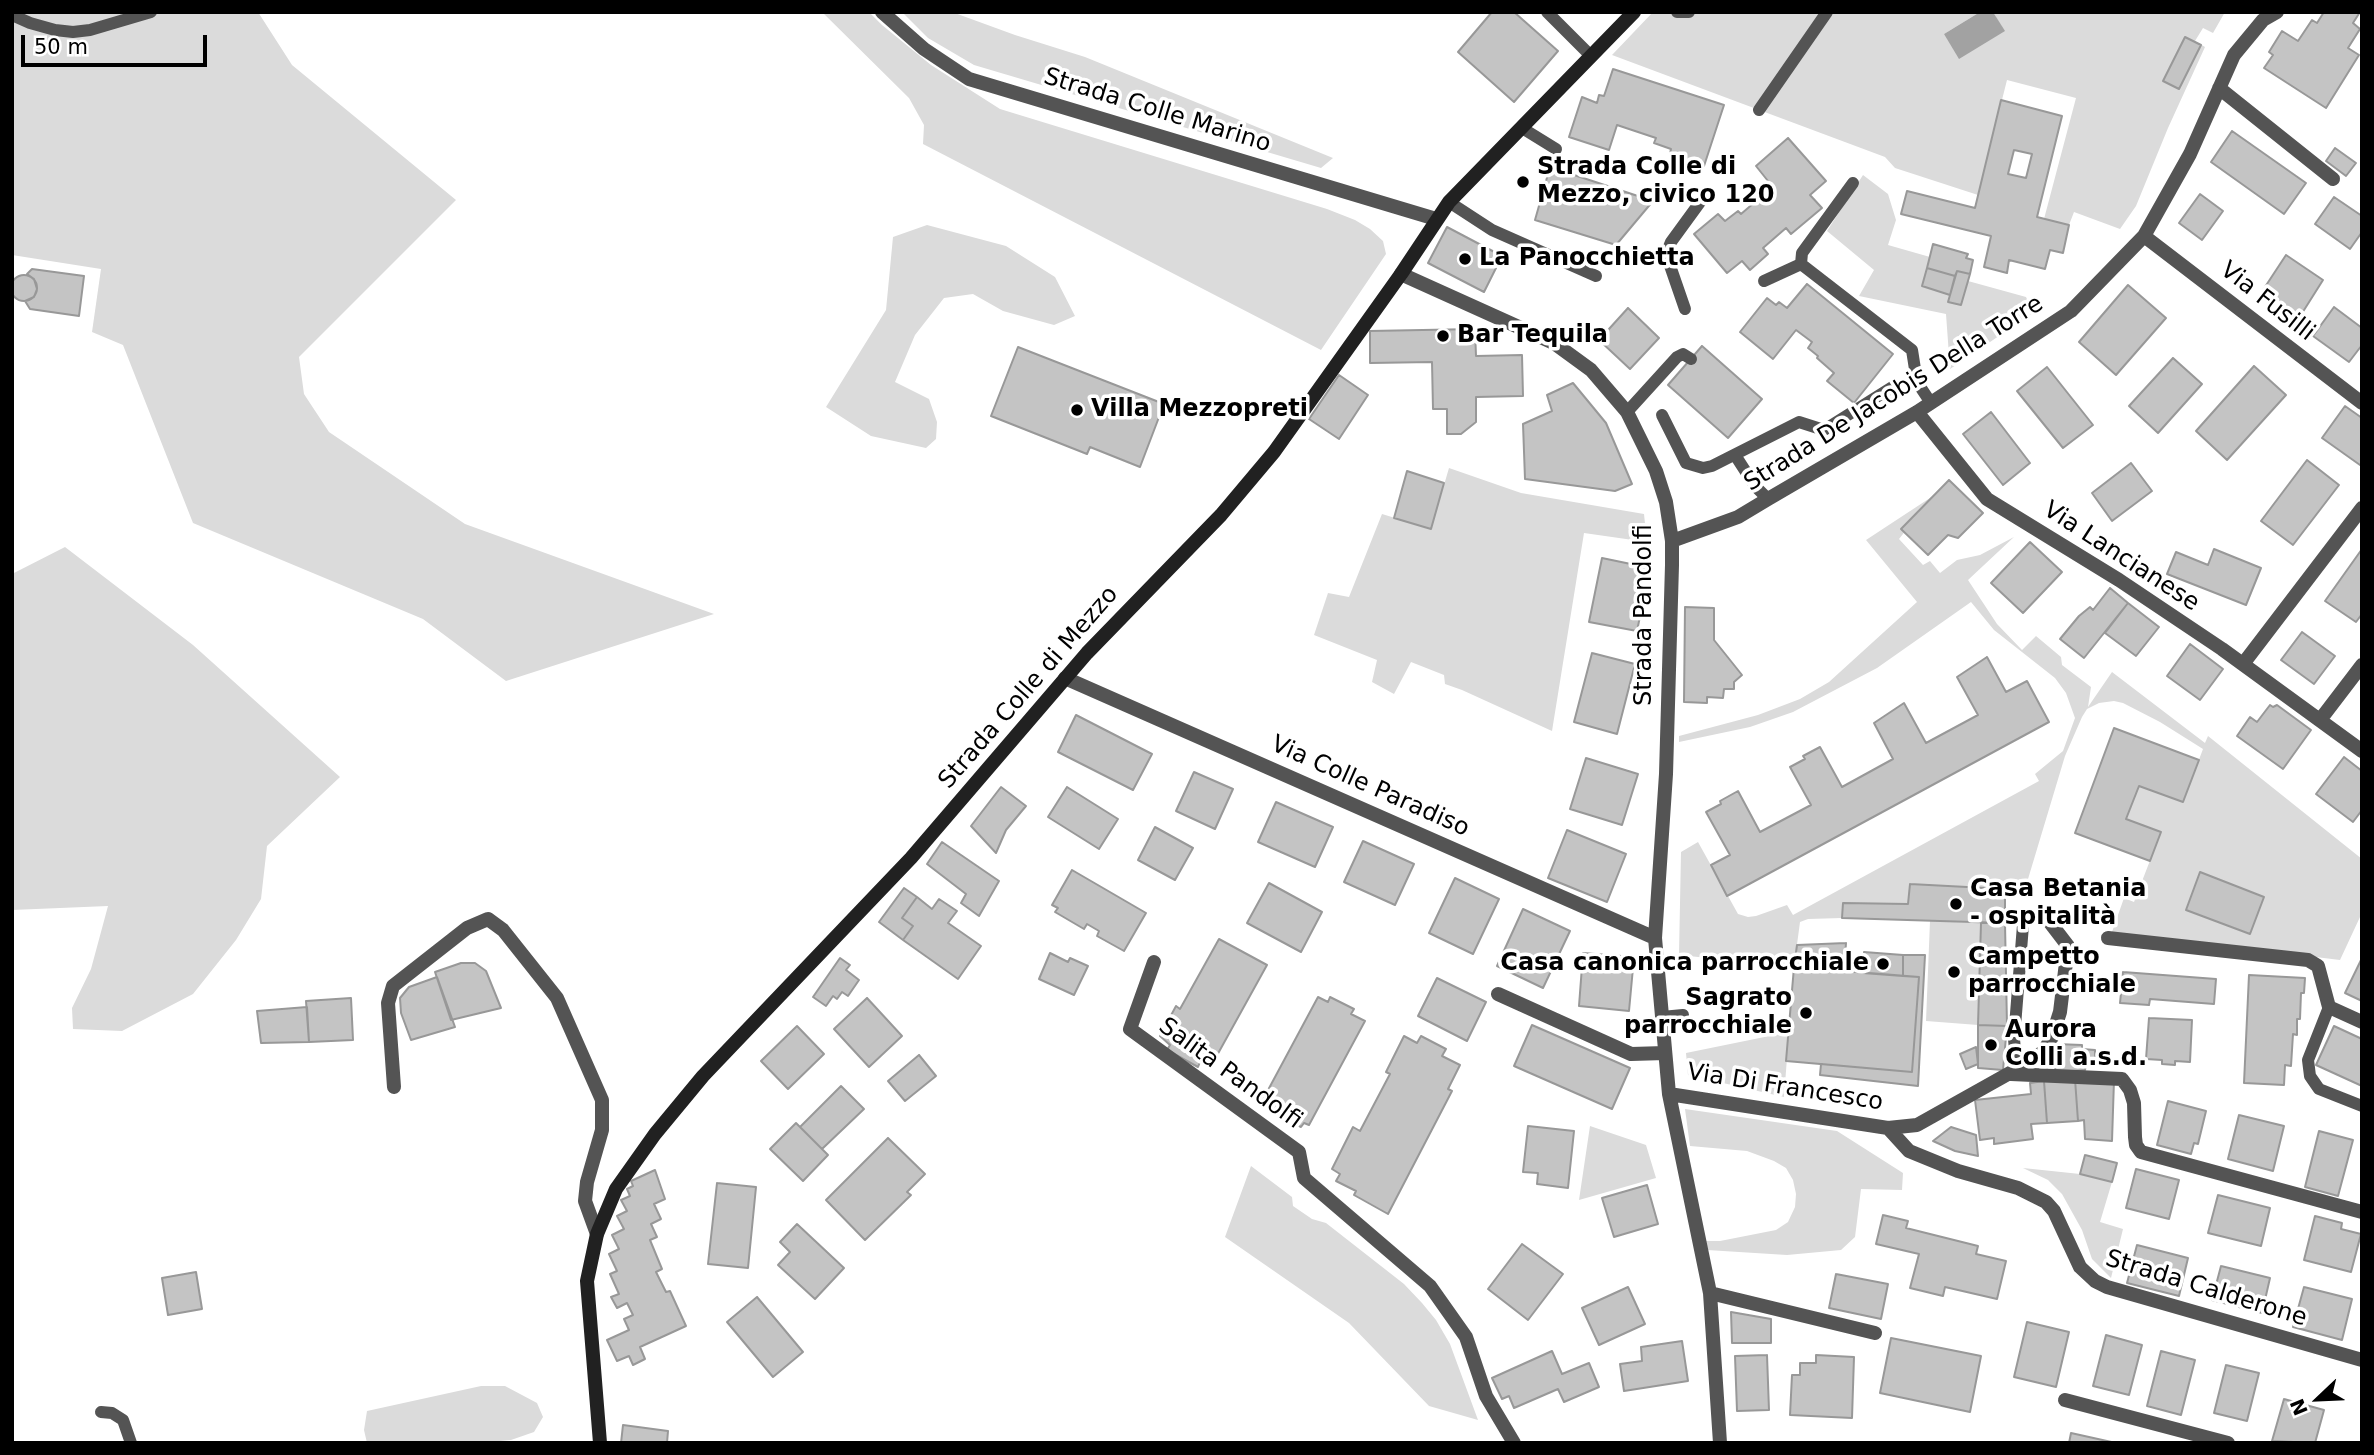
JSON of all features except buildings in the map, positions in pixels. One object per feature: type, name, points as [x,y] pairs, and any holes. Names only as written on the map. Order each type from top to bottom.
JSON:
[{"type":"street","name":"Strada Colle Marino","points":[[882,12],[923,49],[969,79],[1436,219]]},
{"type":"street","name":"Strada Colle di Mezzo","points":[[600,1443],[586,1281],[597,1234],[616,1189],[655,1134],[703,1076],[911,858],[1065,678],[1221,515],[1274,452],[1449,202],[1634,12]]},
{"type":"street","name":"Strada De Jacobis Della Torre","points":[[1672,541],[1738,517],[1917,412],[2071,311],[2144,236],[2190,154],[2234,55],[2263,20],[2277,12]]},
{"type":"street","points":[[2219,88],[2333,179]]},
{"type":"street","name":"Via Fusilli","points":[[2144,236],[2362,403]]},
{"type":"street","name":"Strada Pandolfi","points":[[1401,274],[1554,343],[1591,370],[1627,412],[1656,471],[1666,502],[1672,541],[1666,774],[1656,938],[1669,1094],[1710,1293],[1720,1443]]},
{"type":"street","name":"Via Lancianese","points":[[1917,412],[1987,499],[2119,580],[2243,664],[2362,751]]},
{"type":"street","points":[[2243,664],[2362,508]]},
{"type":"street","points":[[2320,720],[2362,665]]},
{"type":"street","name":"Via Colle Paradiso","points":[[1065,678],[1656,938]]},
{"type":"street","name":"Via Di Francesco","points":[[1669,1094],[1888,1128],[1917,1125],[2044,1051],[2052,1037],[2062,998],[2068,946],[2045,916]]},
{"type":"street","points":[[394,1087],[388,1003],[393,986],[467,928],[488,919],[503,930],[556,998],[602,1100],[602,1130],[587,1182],[585,1200],[597,1234]]},
{"type":"street","points":[[2108,938],[2308,960],[2318,966],[2329,1007],[2362,1022]]},
{"type":"street","name":"Salita Pandolfi","points":[[1154,962],[1130,1030],[1299,1152],[1304,1178],[1430,1286],[1466,1337],[1486,1396],[1514,1443]]},
{"type":"street","points":[[1498,994],[1631,1054],[1665,1053]]},
{"type":"street","points":[[2007,1074],[2122,1079],[2130,1090],[2134,1103],[2136,1146],[2141,1152],[2362,1212]]},
{"type":"street","name":"Strada Calderone","points":[[1888,1128],[1909,1151],[1935,1163],[2018,1188],[2046,1202],[2054,1211],[2080,1267],[2095,1281],[2107,1287],[2362,1360]]},
{"type":"street","points":[[1710,1293],[1875,1333]]},
{"type":"street","points":[[2065,1400],[2228,1443]]},
{"type":"lane","points":[[12,15],[30,23],[73,32],[90,30],[151,12]]},
{"type":"lane","points":[[1547,12],[1590,55]]},
{"type":"lane","points":[[1677,12],[1689,12]]},
{"type":"lane","points":[[1759,110],[1827,12]]},
{"type":"lane","points":[[1522,128],[1556,149]]},
{"type":"lane","points":[[1801,264],[1802,253],[1853,183]]},
{"type":"lane","points":[[1685,309],[1666,254],[1667,248],[1706,194]]},
{"type":"lane","points":[[1449,202],[1492,230],[1596,276]]},
{"type":"lane","points":[[1764,281],[1801,264]]},
{"type":"lane","points":[[1801,264],[1912,350],[1917,382],[1931,403]]},
{"type":"lane","points":[[1627,412],[1677,357],[1683,354],[1691,359]]},
{"type":"lane","points":[[1662,415],[1686,463],[1703,468],[1735,455],[1799,422],[1824,430],[1894,386]]},
{"type":"lane","points":[[1735,455],[1755,486],[1768,499]]},
{"type":"lane","points":[[2021,1066],[2014,1039],[2022,925]]},
{"type":"lane","points":[[2329,1007],[2308,1060],[2309,1076],[2319,1089],[2362,1106]]},
{"type":"lane","points":[[1662,1017],[1683,1015]]},
{"type":"lane","points":[[101,1412],[112,1413],[123,1420],[131,1443]]},
{"type":"shaded area","points":[[12,12],[258,12],[292,65],[456,200],[299,357],[304,394],[329,432],[465,524],[714,614],[506,681],[423,619],[193,523],[123,345],[92,332],[101,269],[12,255]]},
{"type":"shaded area","points":[[822,12],[869,12],[931,65],[1000,109],[1327,209],[1355,220],[1383,241],[1386,254],[1321,350],[923,144],[924,125],[909,98]]},
{"type":"shaded area","points":[[902,12],[952,12],[1085,57],[1333,158],[1321,168],[974,65],[928,38]]},
{"type":"shaded area","points":[[1653,12],[1980,12],[1944,34],[2004,31],[1993,12],[2225,12],[2213,33],[2203,28],[2195,41],[2205,47],[2136,206],[2120,229],[2074,212],[2069,225],[2044,219],[2076,98],[2007,80],[1978,195],[1895,168],[1885,157],[1612,55]]},
{"type":"shaded area","points":[[1980,12],[1993,12],[2005,31],[1959,59],[1944,34]]},
{"type":"shaded area","points":[[1863,175],[1888,194],[1896,220],[1888,245],[1930,257],[1922,286],[1950,295],[1948,302],[1968,281],[2026,297],[2033,313],[1950,369],[1946,314],[1859,296],[1874,270],[1827,231]]},
{"type":"shaded area","points":[[927,225],[1006,246],[1055,277],[1075,316],[1054,325],[1003,311],[973,294],[944,298],[915,335],[895,382],[929,399],[937,422],[936,439],[926,448],[871,436],[826,407],[886,310],[893,237]]},
{"type":"shaded area","points":[[1449,468],[1521,493],[1644,514],[1647,542],[1584,533],[1552,731],[1445,684],[1444,675],[1411,662],[1394,694],[1372,682],[1377,660],[1314,635],[1328,593],[1349,597],[1382,514],[1431,529]]},
{"type":"shaded area","points":[[1933,496],[1899,539],[1923,565],[1930,561],[1940,573],[1957,560],[1980,555],[2014,537],[1968,580],[1997,624],[2022,650],[2036,636],[2061,657],[2062,665],[2091,687],[2088,707],[2112,672],[2205,743],[2208,736],[2362,859],[2362,918],[2360,917],[2340,960],[2112,932],[2124,898],[2134,902],[2161,832],[2126,819],[2139,786],[2183,802],[2203,749],[2160,722],[2114,701],[2099,703],[2087,709],[2082,717],[2065,756],[2025,889],[1911,884],[1908,904],[1844,903],[1842,918],[1808,919],[1800,922],[1794,967],[1679,955],[1681,852],[1698,842],[1738,914],[1756,916],[1787,905],[1793,915],[2039,781],[2035,774],[2063,751],[2075,718],[2066,693],[2055,678],[1994,630],[1971,602],[1877,668],[1793,712],[1750,727],[1679,742],[1679,736],[1758,715],[1800,699],[1829,682],[1917,602],[1866,540]]},
{"type":"shaded area","points":[[65,547],[193,645],[340,777],[267,846],[261,899],[236,940],[193,994],[122,1031],[73,1029],[72,1008],[91,969],[108,906],[12,910],[12,574]]},
{"type":"shaded area","name":"Campetto parrocchiale","points":[[1930,921],[1981,923],[1978,1025],[1926,1021]]},
{"type":"shaded area","points":[[1789,1032],[1784,1097],[1688,1075],[1686,1053]]},
{"type":"shaded area","points":[[1685,1109],[1837,1131],[1903,1173],[1902,1190],[1861,1189],[1855,1237],[1841,1250],[1787,1255],[1707,1250],[1706,1241],[1720,1241],[1776,1230],[1788,1222],[1795,1207],[1796,1194],[1793,1180],[1786,1168],[1774,1161],[1747,1151],[1690,1146]]},
{"type":"shaded area","points":[[1590,1126],[1646,1145],[1656,1178],[1579,1200]]},
{"type":"shaded area","points":[[1251,1166],[1292,1197],[1293,1206],[1312,1219],[1326,1223],[1404,1284],[1422,1303],[1450,1344],[1478,1420],[1429,1406],[1349,1323],[1225,1237]]},
{"type":"shaded area","points":[[2023,1168],[2080,1174],[2112,1182],[2100,1222],[2123,1229],[2111,1278],[2092,1259],[2082,1230],[2062,1194],[2048,1180]]},
{"type":"shaded area","points":[[481,1386],[505,1386],[537,1403],[543,1417],[534,1432],[511,1440],[479,1443],[367,1443],[364,1430],[367,1411]]},
{"type":"place","name":"Strada Colle di Mezzo, civico 120","points":[[1523,182]]},
{"type":"place","name":"La Panocchietta","points":[[1465,259]]},
{"type":"place","name":"Bar Tequila","points":[[1443,336]]},
{"type":"place","name":"Villa Mezzopreti","points":[[1077,410]]},
{"type":"place","name":"Casa Betania - ospitalità","points":[[1956,904]]},
{"type":"place","name":"Casa canonica parrocchiale","points":[[1883,964]]},
{"type":"place","name":"Campetto parrocchiale","points":[[1954,972]]},
{"type":"place","name":"Sagrato parrocchiale","points":[[1806,1013]]},
{"type":"place","name":"Aurora Colli a.s.d.","points":[[1991,1045]]}]
